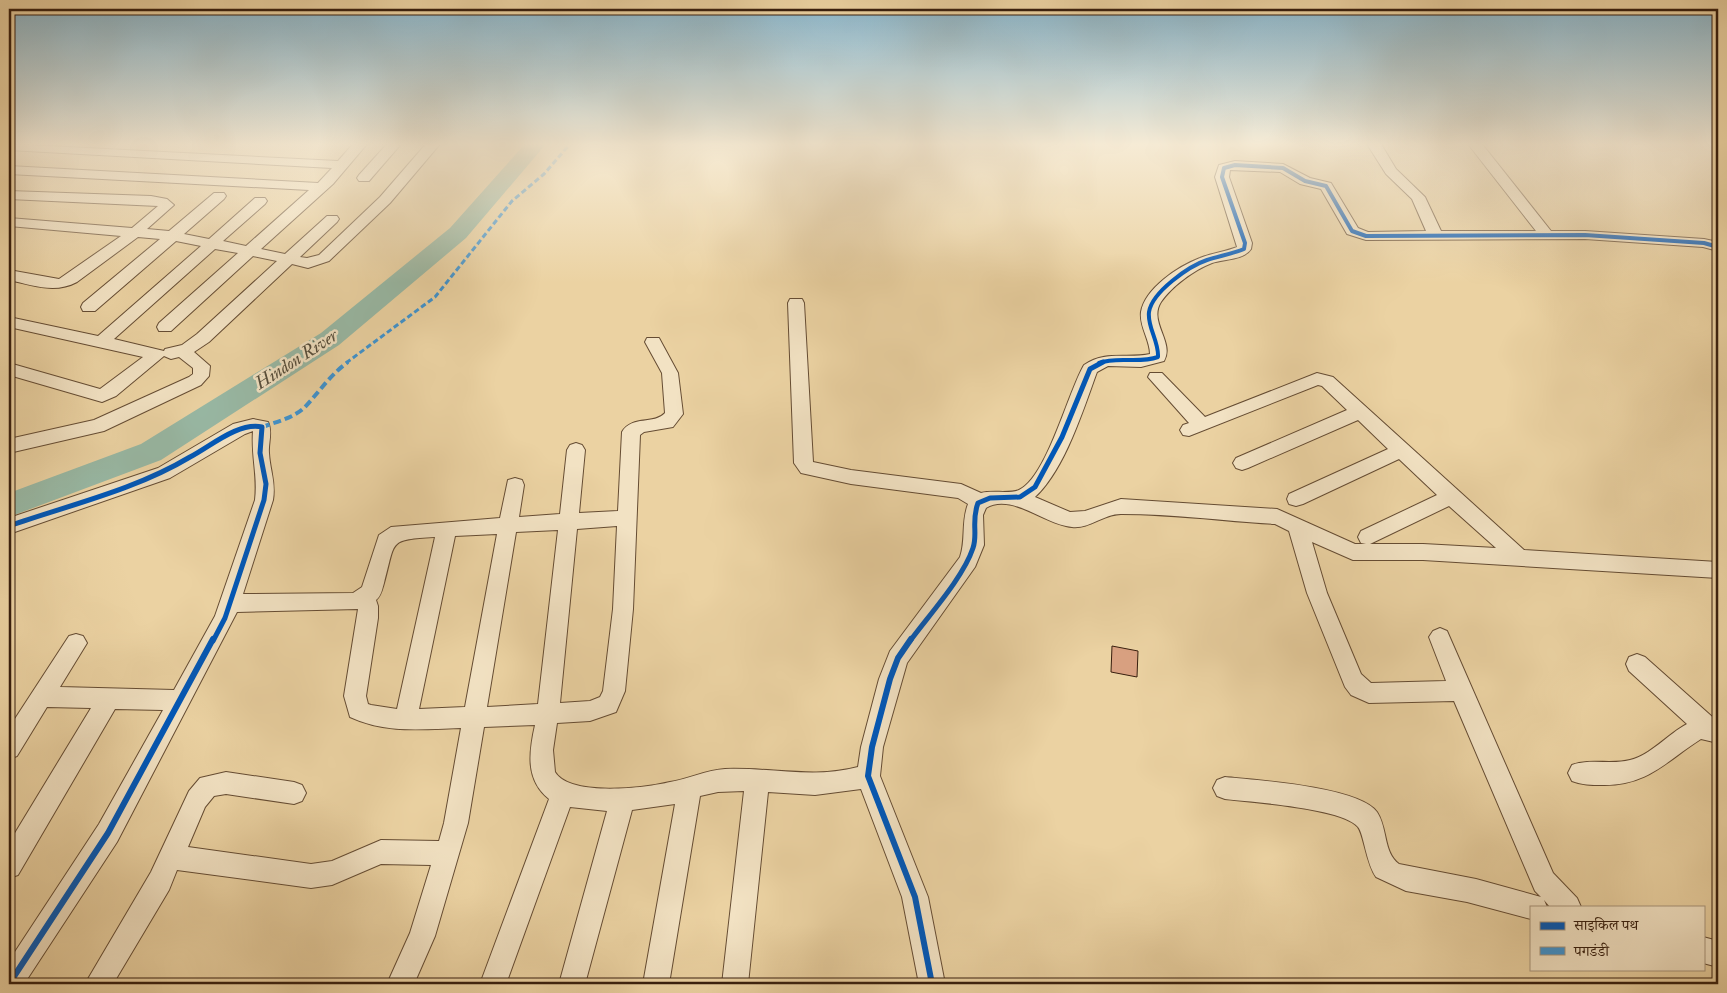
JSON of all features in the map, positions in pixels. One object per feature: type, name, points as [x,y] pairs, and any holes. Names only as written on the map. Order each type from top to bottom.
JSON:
[{"type":"street","points":[[165,327],[318,190]]},
{"type":"street","points":[[9,222],[137,231],[174,236],[289,261],[308,263],[324,258],[393,190]]},
{"type":"street","points":[[1020,498],[1033,490],[1062,440],[1090,369],[1098,362],[1109,359],[1150,361],[1158,357],[1159,350],[1149,315],[1150,305],[1156,296],[1197,265],[1244,249],[1245,243],[1227,190]]},
{"type":"street","points":[[1329,190],[1348,224],[1358,234],[1546,234],[1694,242],[1718,247]]},
{"type":"street","points":[[1411,190],[1418,198],[1435,235]]},
{"type":"street","points":[[1510,190],[1546,234]]},
{"type":"street","points":[[9,195],[151,200],[167,205],[137,231],[72,279],[62,284],[10,276]]},
{"type":"street","points":[[89,307],[219,196]]},
{"type":"street","points":[[101,342],[260,201]]},
{"type":"street","points":[[9,322],[157,354],[182,351],[203,338],[289,261],[332,219]]},
{"type":"street","points":[[796,303],[803,463],[807,468],[850,477],[961,491],[972,496],[978,503]]},
{"type":"street","points":[[364,598],[368,611],[355,696],[358,710],[379,717],[406,719],[590,712],[611,703],[623,609],[631,432],[640,426],[667,422],[674,414],[670,373],[653,342]]},
{"type":"street","points":[[9,446],[98,426],[195,381],[200,376],[202,366],[182,351]]},
{"type":"street","points":[[10,370],[102,396],[110,392],[157,354]]},
{"type":"street","points":[[1156,377],[1195,427],[1317,379],[1327,381],[1451,497],[1520,558]]},
{"type":"street","points":[[1242,463],[1359,412]]},
{"type":"street","points":[[9,526],[164,473],[239,430],[258,425],[262,427],[260,453],[266,484],[264,500],[225,618],[108,833],[9,984]]},
{"type":"street","points":[[576,450],[548,714],[541,754],[544,772],[549,784],[564,793],[579,797],[645,798],[723,780],[826,785],[847,783],[868,776]]},
{"type":"street","points":[[1296,499],[1402,450]]},
{"type":"street","points":[[400,984],[422,936],[456,823],[515,485]]},
{"type":"street","points":[[932,984],[915,897],[868,776],[872,747],[890,679],[898,658],[968,561],[974,544],[973,515],[978,503],[991,497],[1020,498],[1057,516],[1074,520],[1085,519],[1112,507],[1121,506],[1284,518],[1353,552],[1423,552],[1718,570]]},
{"type":"street","points":[[1368,537],[1451,497]]},
{"type":"street","points":[[230,603],[354,602],[364,598],[371,592],[386,541],[398,532],[626,518]]},
{"type":"street","points":[[1297,525],[1317,593],[1353,680],[1359,688],[1369,693],[1461,691]]},
{"type":"street","points":[[406,719],[447,529]]},
{"type":"street","points":[[1440,637],[1461,691],[1544,882],[1567,906]]},
{"type":"street","points":[[9,748],[76,643]]},
{"type":"street","points":[[1636,664],[1713,731]]},
{"type":"street","points":[[41,697],[179,700]]},
{"type":"street","points":[[9,866],[110,698]]},
{"type":"street","points":[[1580,773],[1623,772],[1637,769],[1654,761],[1697,730],[1713,731]]},
{"type":"street","points":[[735,984],[757,781]]},
{"type":"street","points":[[98,984],[160,881],[197,799],[208,786],[226,783],[294,793]]},
{"type":"street","points":[[656,984],[690,788]]},
{"type":"street","points":[[1225,788],[1291,795],[1355,810],[1366,817],[1370,824],[1381,864],[1390,874],[1458,887],[1530,906]]},
{"type":"street","points":[[493,984],[564,793]]},
{"type":"street","points":[[572,984],[623,798]]},
{"type":"street","points":[[170,857],[311,876],[332,873],[381,852],[448,853]]},
{"type":"street","points":[[1704,950],[1718,954]]},
{"type":"building","points":[[1112,646],[1138,651],[1137,677],[1111,672]]},
{"type":"waterway","name":"Hindon River","points":[[9,505],[151,452],[330,339],[458,233],[495,190]]},
{"type":"marked path","points":[[262,427],[285,419],[304,408],[335,371],[364,351],[400,321],[435,297],[512,201],[525,190]]},
{"type":"cycle path","points":[[932,984],[915,897],[868,776],[872,747],[890,679],[898,658],[968,561],[974,545],[973,515],[978,503],[990,498],[1020,497],[1026,495],[1035,487],[1062,437],[1090,369],[1098,363],[1106,361],[1141,361],[1158,357],[1158,345],[1149,318],[1151,305],[1157,297],[1182,274],[1200,263],[1244,249],[1245,243],[1227,190]]},
{"type":"cycle path","points":[[1329,190],[1352,231],[1366,236],[1585,235],[1704,243],[1718,247]]},
{"type":"cycle path","points":[[9,526],[164,473],[239,429],[253,425],[262,427],[260,453],[266,484],[264,500],[225,618],[108,833],[9,984]]}]
